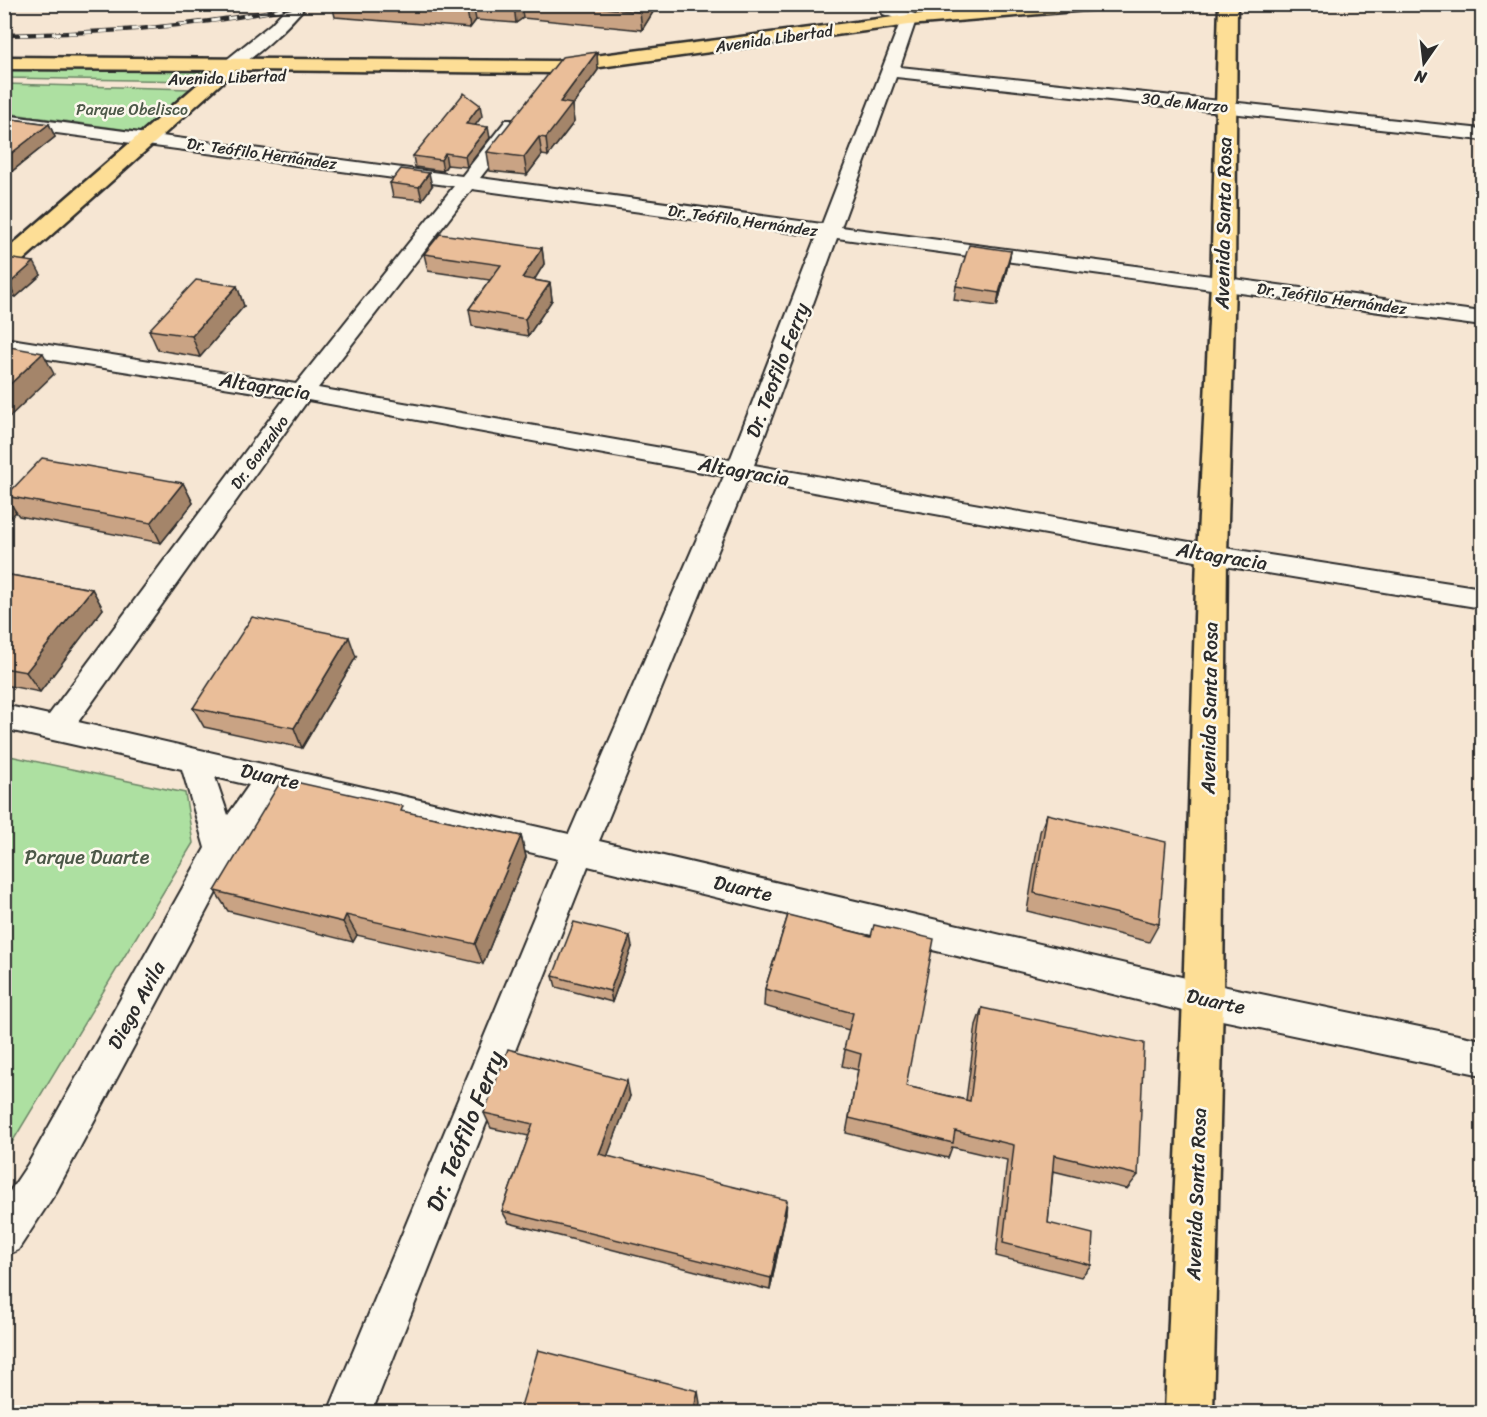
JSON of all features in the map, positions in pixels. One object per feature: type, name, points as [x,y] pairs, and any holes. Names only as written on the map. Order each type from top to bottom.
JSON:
[{"type":"main road","name":"Avenida Libertad","points":[[4,63],[556,67],[909,20],[1099,4]]},
{"type":"main road","name":"Avenida Santa Rosa","points":[[1189,1413],[1203,999],[1212,555],[1223,283],[1228,4]]},
{"type":"main road","points":[[4,265],[212,79],[231,65]]},
{"type":"main road","name":"Avenida Libertad","points":[[4,77],[212,79],[448,66]]},
{"type":"street","points":[[231,65],[277,28],[299,4]]},
{"type":"street","points":[[886,4],[889,10],[909,17],[909,20]]},
{"type":"street","name":"Dr. Teofilo Ferry","points":[[579,849],[739,470],[909,20]]},
{"type":"street","name":"Dr. Gonzalvo","points":[[57,728],[302,392],[469,182],[556,67]]},
{"type":"street","name":"30 de Marzo","points":[[888,71],[1482,135]]},
{"type":"street","name":"Dr. Teófilo Hernández","points":[[4,120],[1482,319]]},
{"type":"street","name":"Altagracia","points":[[4,345],[302,392],[1212,555],[1482,598]]},
{"type":"street","name":"Duarte","points":[[4,717],[579,849],[1203,999],[1482,1058]]},
{"type":"street","points":[[194,759],[222,849]]},
{"type":"street","name":"Diego Avila","points":[[4,1236],[42,1178],[222,849],[272,777]]},
{"type":"street","name":"Dr. Teófilo Ferry","points":[[350,1413],[579,849]]},
{"type":"street","points":[[4,1215],[42,1178]]},
{"type":"green space","points":[[5,69],[206,71],[198,81],[5,78]]},
{"type":"green space","name":"Parque Obelisco","points":[[5,84],[191,89],[143,132],[5,113]]},
{"type":"green space","name":"Parque Duarte","points":[[5,755],[185,793],[193,843],[5,1154]]},
{"type":"building","points":[[400,4],[471,4],[467,10]]},
{"type":"building","points":[[569,4],[645,4],[640,12]]},
{"type":"building","points":[[597,52],[560,102],[572,104],[546,138],[539,137],[524,157],[487,152],[562,57]]},
{"type":"building","points":[[464,93],[480,105],[466,124],[488,127],[465,156],[445,153],[441,160],[413,156]]},
{"type":"building","points":[[4,118],[49,124],[4,159]]},
{"type":"building","points":[[401,169],[429,173],[419,187],[390,183]]},
{"type":"building","points":[[440,234],[542,248],[522,278],[550,283],[525,319],[469,309],[501,265],[424,254]]},
{"type":"building","points":[[969,245],[1011,251],[999,293],[956,286]]},
{"type":"building","points":[[7,258],[34,262],[9,284],[4,283],[4,260]]},
{"type":"building","points":[[196,280],[237,286],[192,336],[149,330]]},
{"type":"building","points":[[4,346],[43,353],[4,390]]},
{"type":"building","points":[[42,458],[183,483],[151,523],[6,496]]},
{"type":"building","points":[[4,574],[92,589],[26,672],[4,668]]},
{"type":"building","points":[[252,617],[349,637],[294,728],[193,708]]},
{"type":"building","points":[[282,779],[403,806],[401,811],[521,836],[475,944],[346,915],[343,922],[215,891]]},
{"type":"building","points":[[1047,814],[1166,842],[1159,924],[1034,893]]},
{"type":"building","points":[[788,915],[871,936],[874,925],[934,939],[906,1086],[970,1101],[982,1008],[1144,1043],[1138,1175],[1054,1155],[1048,1223],[1093,1234],[1091,1265],[1003,1243],[1014,1145],[955,1131],[953,1143],[849,1118],[861,1054],[844,1049],[853,1013],[765,989]]},
{"type":"building","points":[[574,922],[630,936],[610,991],[553,976]]},
{"type":"building","points":[[508,1049],[627,1081],[599,1154],[787,1200],[771,1278],[502,1211],[533,1124],[484,1113]]},
{"type":"building","points":[[538,1350],[698,1391],[693,1413],[519,1413]]},
{"type":"building","points":[[809,1408],[822,1413],[809,1413]]},
{"type":"railway","points":[[4,35],[80,33],[155,27],[230,18],[304,4]]}]
